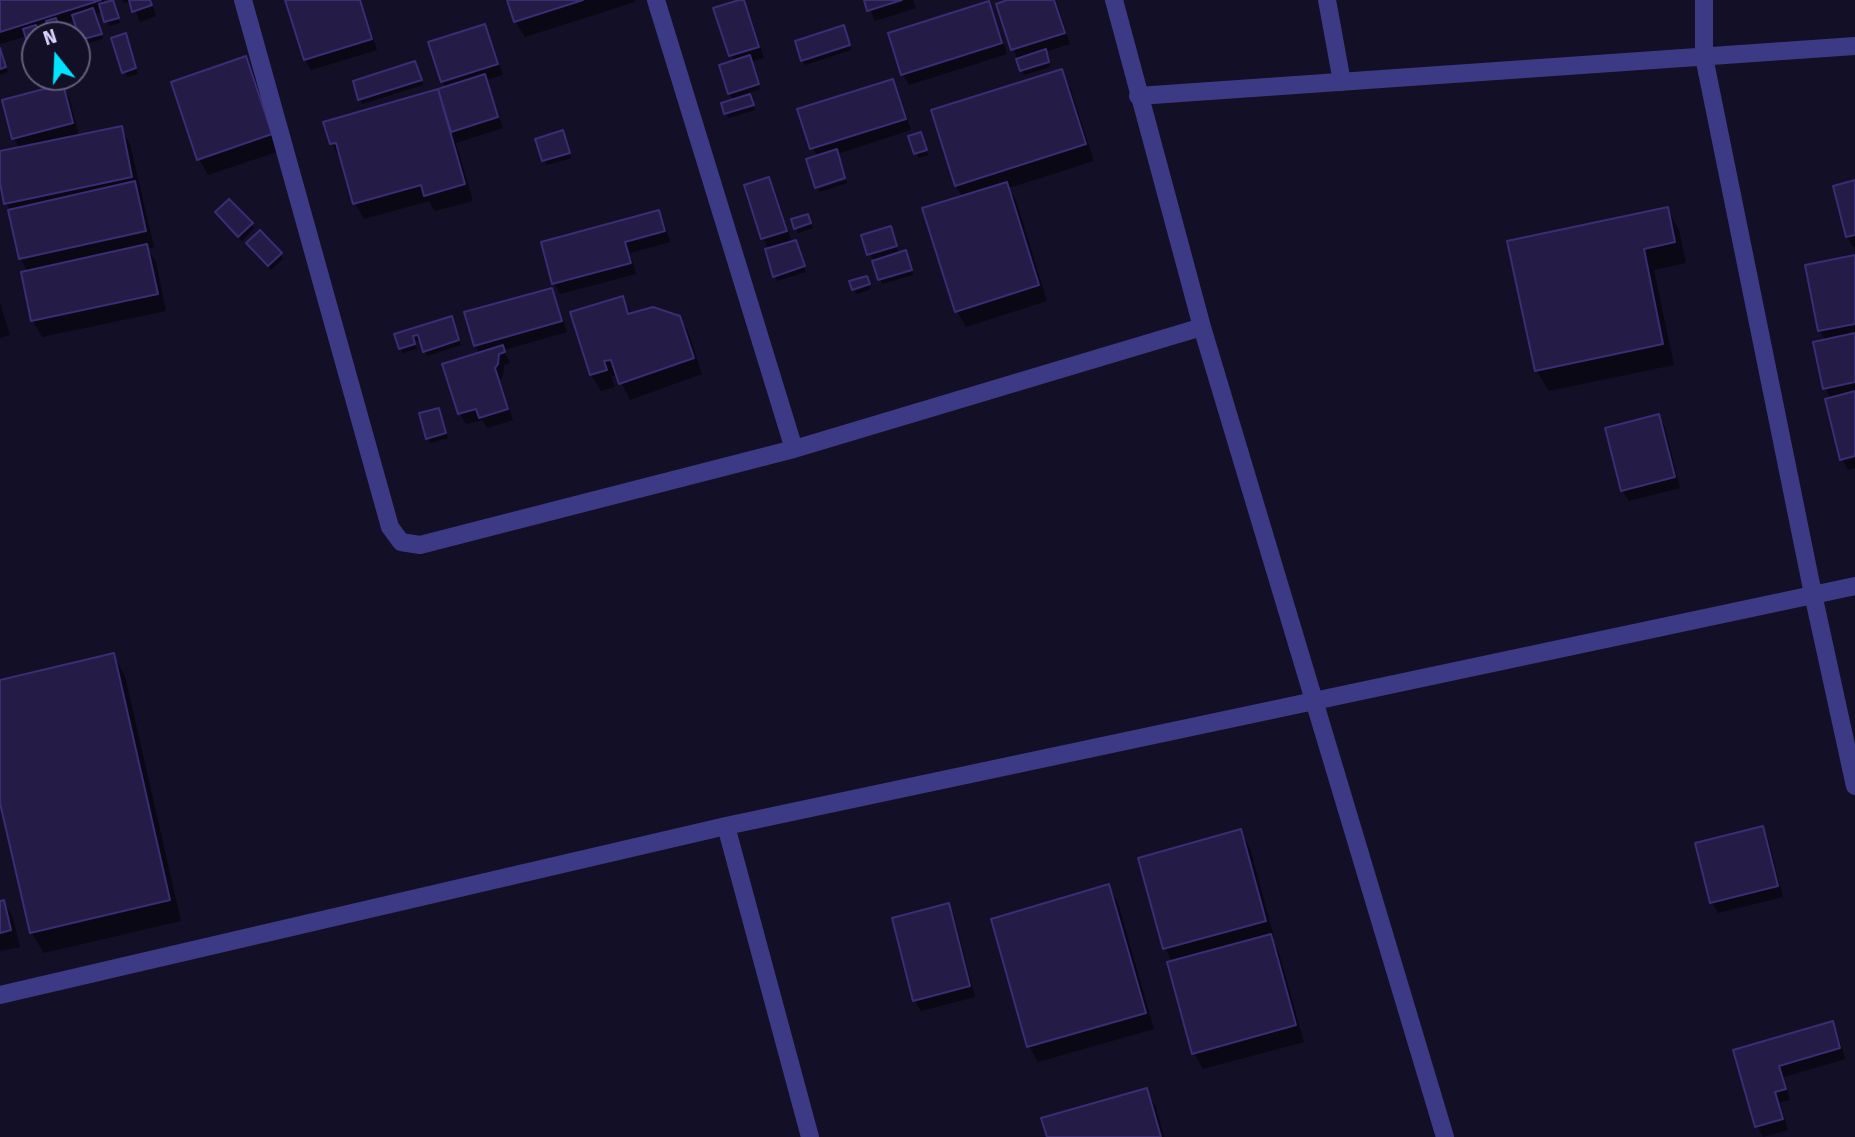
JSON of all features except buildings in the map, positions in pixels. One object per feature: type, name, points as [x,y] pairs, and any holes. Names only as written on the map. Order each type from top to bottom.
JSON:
[{"type":"street","points":[[243,0],[390,527],[401,542],[421,545],[794,449],[1202,327]]},
{"type":"street","points":[[656,0],[794,449]]},
{"type":"street","points":[[1114,0],[1202,327],[1445,1137]]},
{"type":"street","points":[[1327,0],[1342,82]]},
{"type":"street","points":[[1704,0],[1704,57],[1813,594],[1855,786]]},
{"type":"street","points":[[1138,96],[1855,46]]},
{"type":"street","points":[[0,995],[726,826],[1855,586]]},
{"type":"street","points":[[726,826],[810,1137]]}]
